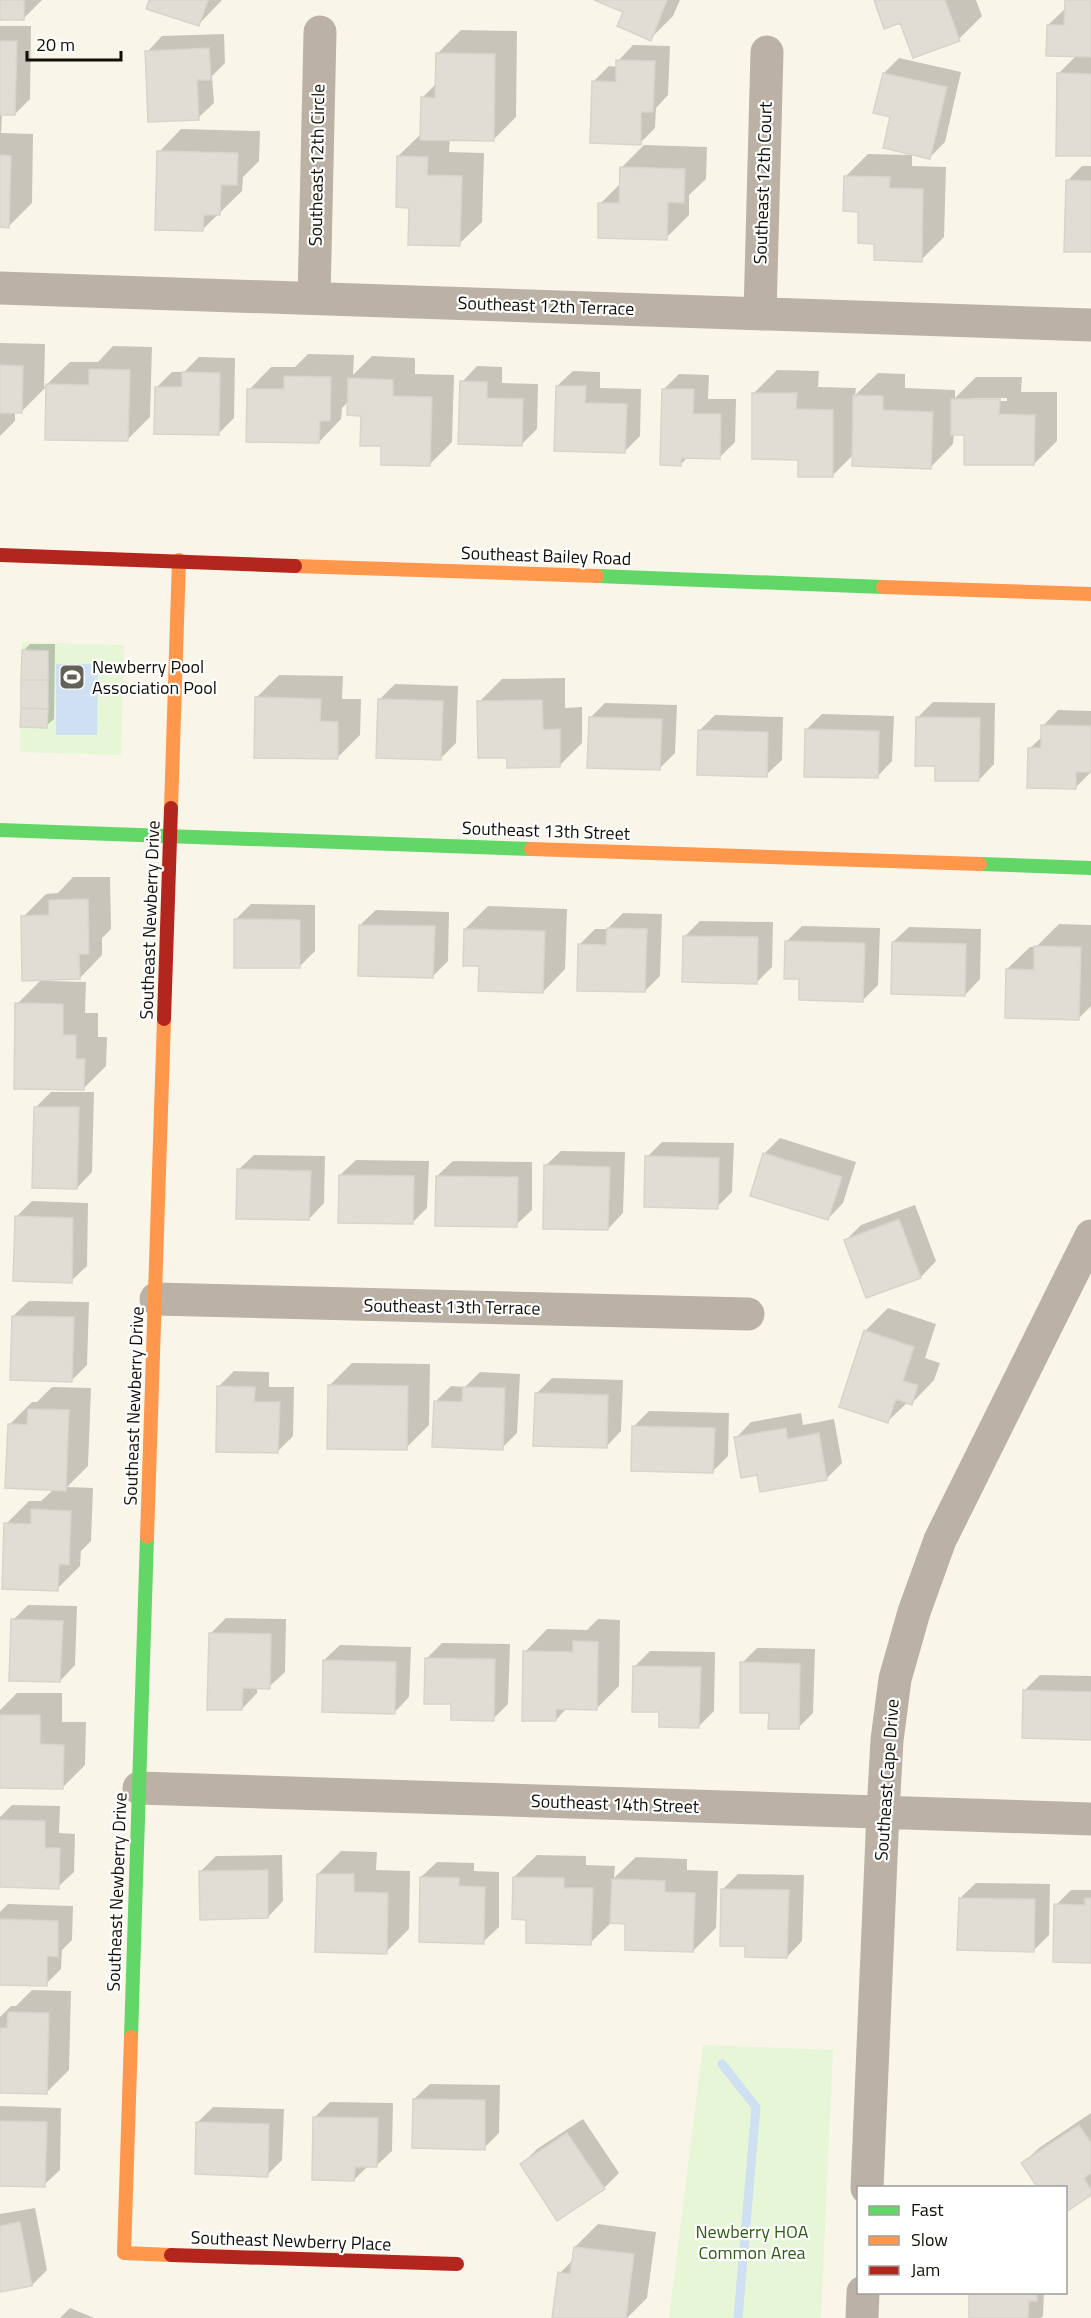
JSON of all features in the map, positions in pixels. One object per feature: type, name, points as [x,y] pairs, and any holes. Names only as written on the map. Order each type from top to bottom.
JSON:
[{"type":"street","name":"Southeast 12th Circle","points":[[314,298],[320,32]]},
{"type":"street","name":"Southeast 12th Court","points":[[760,314],[767,52]]},
{"type":"street","name":"Southeast 12th Terrace","points":[[0,288],[1091,325]]},
{"type":"street","name":"Southeast Bailey Road","points":[[0,555],[1091,594]]},
{"type":"street","name":"Southeast Newberry Drive","points":[[124,2253],[179,560]]},
{"type":"street","name":"Southeast 13th Street","points":[[0,830],[1091,868]]},
{"type":"street","name":"Southeast Cape Drive","points":[[867,2186],[883,1812],[887,1740],[895,1679],[914,1612],[940,1540],[1091,1236]]},
{"type":"street","name":"Southeast 13th Terrace","points":[[156,1299],[748,1314]]},
{"type":"street","name":"Southeast 14th Street","points":[[139,1788],[1091,1819]]},
{"type":"street","name":"Southeast Newberry Place","points":[[124,2253],[457,2264]]},
{"type":"street","points":[[862,2318],[863,2294]]},
{"type":"green space","name":"Newberry Pool Association Pool","points":[[22,642],[124,645],[121,755],[20,752]]},
{"type":"green space","name":"Newberry HOA Common Area","points":[[703,2045],[833,2050],[821,2318],[669,2318]]},
{"type":"water","name":"Newberry Pool Association Pool","points":[[56,664],[98,664],[97,735],[56,735]]},
{"type":"building","points":[[0,0],[24,0],[24,20],[0,20]]},
{"type":"building","points":[[149,0],[208,0],[199,26],[146,9]]},
{"type":"building","points":[[594,0],[667,0],[651,41],[617,26],[623,12]]},
{"type":"building","points":[[874,0],[945,0],[960,41],[913,58],[900,23],[884,29]]},
{"type":"building","points":[[1065,0],[1091,0],[1091,57],[1046,56],[1047,25],[1064,25]]},
{"type":"building","points":[[0,41],[17,41],[15,115],[0,115]]},
{"type":"building","points":[[209,48],[211,80],[197,80],[199,120],[148,122],[145,51]]},
{"type":"building","points":[[436,53],[495,54],[494,141],[420,140],[421,97],[435,98]]},
{"type":"building","points":[[616,60],[655,61],[653,112],[641,112],[641,145],[590,143],[592,81],[616,82]]},
{"type":"building","points":[[883,73],[947,87],[930,159],[883,148],[890,117],[873,113]]},
{"type":"building","points":[[1057,73],[1091,74],[1091,156],[1056,156]]},
{"type":"building","points":[[157,151],[238,153],[237,185],[221,185],[220,215],[204,215],[203,231],[155,230]]},
{"type":"building","points":[[0,155],[11,156],[9,228],[0,227]]},
{"type":"building","points":[[397,156],[428,157],[427,175],[462,176],[460,246],[408,245],[409,208],[396,207]]},
{"type":"building","points":[[620,167],[685,169],[684,203],[668,202],[667,240],[598,238],[598,203],[619,203]]},
{"type":"building","points":[[844,176],[890,177],[889,188],[923,189],[922,262],[874,260],[874,244],[858,243],[858,212],[843,211]]},
{"type":"building","points":[[1066,180],[1091,181],[1091,252],[1064,252]]},
{"type":"building","points":[[0,365],[23,366],[22,413],[0,413]]},
{"type":"building","points":[[89,369],[130,370],[128,441],[45,440],[46,384],[89,385]]},
{"type":"building","points":[[182,372],[220,373],[219,435],[154,434],[155,387],[182,387]]},
{"type":"building","points":[[284,376],[331,377],[330,421],[320,421],[319,443],[246,442],[247,389],[284,389]]},
{"type":"building","points":[[348,378],[393,380],[393,396],[432,397],[430,466],[381,465],[381,446],[360,446],[361,416],[347,415]]},
{"type":"building","points":[[460,381],[487,382],[487,398],[523,399],[522,446],[458,444]]},
{"type":"building","points":[[556,386],[586,386],[585,403],[627,404],[625,453],[554,451]]},
{"type":"building","points":[[662,389],[694,389],[693,414],[721,414],[720,459],[681,458],[681,466],[660,465]]},
{"type":"building","points":[[752,393],[797,393],[796,409],[833,410],[833,477],[798,477],[798,460],[752,459]]},
{"type":"building","points":[[853,395],[883,396],[883,410],[933,412],[931,469],[852,466]]},
{"type":"building","points":[[951,399],[1000,399],[999,414],[1035,415],[1034,465],[964,465],[964,435],[951,435]]},
{"type":"building","points":[[22,650],[48,651],[48,680],[21,680]]},
{"type":"building","points":[[21,680],[48,680],[48,709],[21,708]]},
{"type":"building","points":[[255,697],[321,699],[320,721],[338,722],[338,759],[254,758]]},
{"type":"building","points":[[378,699],[443,701],[441,760],[376,758]]},
{"type":"building","points":[[542,700],[543,730],[560,729],[560,767],[507,768],[507,758],[478,758],[477,701]]},
{"type":"building","points":[[21,708],[48,709],[47,728],[20,727]]},
{"type":"building","points":[[589,717],[662,719],[660,770],[587,768]]},
{"type":"building","points":[[916,717],[980,718],[979,781],[935,781],[935,766],[915,766]]},
{"type":"building","points":[[1041,725],[1091,726],[1091,772],[1076,772],[1076,789],[1027,788],[1028,748],[1041,748]]},
{"type":"building","points":[[805,729],[879,731],[878,778],[804,777]]},
{"type":"building","points":[[698,730],[768,732],[767,777],[697,775]]},
{"type":"building","points":[[88,899],[89,954],[79,954],[80,979],[22,981],[21,916],[49,915],[49,900]]},
{"type":"building","points":[[234,919],[300,920],[300,968],[234,968]]},
{"type":"building","points":[[359,925],[435,926],[433,978],[358,976]]},
{"type":"building","points":[[607,928],[647,929],[645,992],[577,991],[578,944],[606,945]]},
{"type":"building","points":[[464,929],[545,931],[543,993],[478,991],[479,966],[463,966]]},
{"type":"building","points":[[683,936],[758,937],[757,984],[682,982]]},
{"type":"building","points":[[785,941],[865,943],[863,1002],[799,1000],[799,979],[784,979]]},
{"type":"building","points":[[892,942],[966,944],[965,996],[891,994]]},
{"type":"building","points":[[1034,946],[1081,947],[1079,1020],[1005,1018],[1006,969],[1034,970]]},
{"type":"building","points":[[15,1003],[63,1004],[63,1035],[76,1035],[76,1059],[85,1059],[84,1090],[14,1089]]},
{"type":"building","points":[[34,1107],[79,1107],[77,1189],[32,1188]]},
{"type":"building","points":[[763,1153],[842,1177],[828,1220],[750,1196]]},
{"type":"building","points":[[645,1156],[719,1158],[718,1209],[644,1207]]},
{"type":"building","points":[[544,1165],[610,1167],[608,1230],[543,1229]]},
{"type":"building","points":[[237,1169],[311,1171],[309,1220],[236,1219]]},
{"type":"building","points":[[339,1175],[414,1176],[413,1224],[338,1223]]},
{"type":"building","points":[[436,1176],[518,1177],[517,1227],[435,1226]]},
{"type":"building","points":[[15,1216],[73,1218],[72,1283],[13,1281]]},
{"type":"building","points":[[899,1219],[921,1278],[866,1298],[844,1240]]},
{"type":"building","points":[[12,1316],[74,1317],[72,1382],[10,1380]]},
{"type":"building","points":[[864,1330],[914,1347],[903,1381],[918,1385],[912,1405],[896,1399],[888,1423],[839,1407]]},
{"type":"building","points":[[328,1385],[408,1386],[407,1450],[327,1449]]},
{"type":"building","points":[[217,1386],[255,1387],[254,1402],[280,1402],[278,1453],[216,1452]]},
{"type":"building","points":[[463,1387],[505,1388],[503,1450],[432,1447],[434,1401],[462,1402]]},
{"type":"building","points":[[535,1393],[608,1395],[607,1448],[533,1446]]},
{"type":"building","points":[[28,1409],[69,1410],[66,1491],[5,1488],[8,1424],[27,1425]]},
{"type":"building","points":[[632,1426],[715,1428],[713,1473],[631,1471]]},
{"type":"building","points":[[786,1428],[788,1439],[819,1433],[827,1480],[760,1492],[757,1475],[741,1478],[734,1437]]},
{"type":"building","points":[[31,1509],[71,1511],[69,1565],[59,1564],[58,1591],[2,1589],[4,1523],[31,1524]]},
{"type":"building","points":[[11,1619],[63,1621],[60,1682],[9,1681]]},
{"type":"building","points":[[209,1633],[271,1634],[270,1689],[243,1688],[242,1710],[207,1710]]},
{"type":"building","points":[[573,1641],[598,1642],[597,1710],[556,1709],[556,1721],[522,1721],[523,1651],[573,1652]]},
{"type":"building","points":[[425,1658],[495,1659],[494,1721],[451,1720],[451,1704],[424,1704]]},
{"type":"building","points":[[323,1660],[396,1662],[395,1714],[322,1712]]},
{"type":"building","points":[[740,1662],[800,1664],[799,1729],[768,1729],[769,1713],[740,1713]]},
{"type":"building","points":[[633,1666],[701,1667],[699,1728],[659,1727],[659,1712],[632,1712]]},
{"type":"building","points":[[1023,1690],[1091,1692],[1091,1740],[1022,1738]]},
{"type":"building","points":[[0,1715],[40,1715],[40,1744],[64,1745],[63,1789],[0,1788]]},
{"type":"building","points":[[0,1820],[45,1821],[45,1848],[60,1848],[59,1889],[0,1887]]},
{"type":"building","points":[[268,1870],[268,1918],[200,1920],[199,1871]]},
{"type":"building","points":[[317,1874],[354,1874],[354,1892],[388,1893],[387,1954],[315,1952]]},
{"type":"building","points":[[420,1877],[459,1878],[459,1886],[485,1887],[484,1944],[419,1942]]},
{"type":"building","points":[[513,1877],[564,1878],[564,1888],[593,1888],[591,1945],[526,1943],[526,1920],[512,1919]]},
{"type":"building","points":[[612,1879],[665,1881],[665,1892],[695,1893],[693,1952],[625,1950],[625,1924],[610,1923]]},
{"type":"building","points":[[721,1889],[789,1890],[787,1958],[745,1957],[745,1946],[720,1946]]},
{"type":"building","points":[[959,1898],[1035,1899],[1034,1952],[957,1950]]},
{"type":"building","points":[[1085,1898],[1091,1898],[1091,1963],[1053,1962],[1054,1904],[1085,1905]]},
{"type":"building","points":[[0,1919],[58,1921],[58,1957],[47,1956],[47,1986],[0,1985]]},
{"type":"building","points":[[8,2012],[49,2013],[47,2094],[0,2093],[0,2028],[7,2028]]},
{"type":"building","points":[[413,2099],[485,2100],[485,2150],[412,2148]]},
{"type":"building","points":[[313,2117],[378,2118],[377,2167],[355,2167],[354,2181],[312,2180]]},
{"type":"building","points":[[0,2121],[47,2122],[45,2187],[0,2186]]},
{"type":"building","points":[[196,2122],[269,2124],[268,2177],[195,2174]]},
{"type":"building","points":[[1079,2125],[1091,2143],[1091,2173],[1084,2178],[1091,2190],[1091,2195],[1067,2211],[1067,2186],[1037,2186],[1021,2163]]},
{"type":"building","points":[[567,2133],[605,2189],[557,2221],[520,2164]]},
{"type":"building","points":[[20,2222],[32,2286],[0,2292],[0,2226]]},
{"type":"building","points":[[574,2247],[634,2254],[626,2318],[552,2318],[558,2272],[570,2274]]},
{"type":"building","points":[[969,2294],[1037,2294],[1037,2301],[1029,2301],[1028,2318],[969,2318]]},
{"type":"waterway","points":[[722,2064],[756,2107],[738,2318]]},
{"type":"traffic: fast","points":[[597,576],[883,587]]},
{"type":"traffic: fast","points":[[0,830],[531,849]]},
{"type":"traffic: fast","points":[[980,864],[1091,868]]},
{"type":"traffic: fast","points":[[131,2037],[147,1537]]},
{"type":"traffic: slow","points":[[171,808],[179,560]]},
{"type":"traffic: slow","points":[[295,566],[597,576]]},
{"type":"traffic: slow","points":[[883,587],[1091,594]]},
{"type":"traffic: slow","points":[[531,849],[980,864]]},
{"type":"traffic: slow","points":[[147,1537],[164,1019]]},
{"type":"traffic: slow","points":[[131,2037],[124,2253],[171,2255]]},
{"type":"traffic: jam","points":[[0,555],[295,566]]},
{"type":"traffic: jam","points":[[164,1019],[171,808]]},
{"type":"traffic: jam","points":[[171,2255],[457,2264]]},
{"type":"place","name":"Newberry Pool Association Pool","points":[[72,677]]}]
